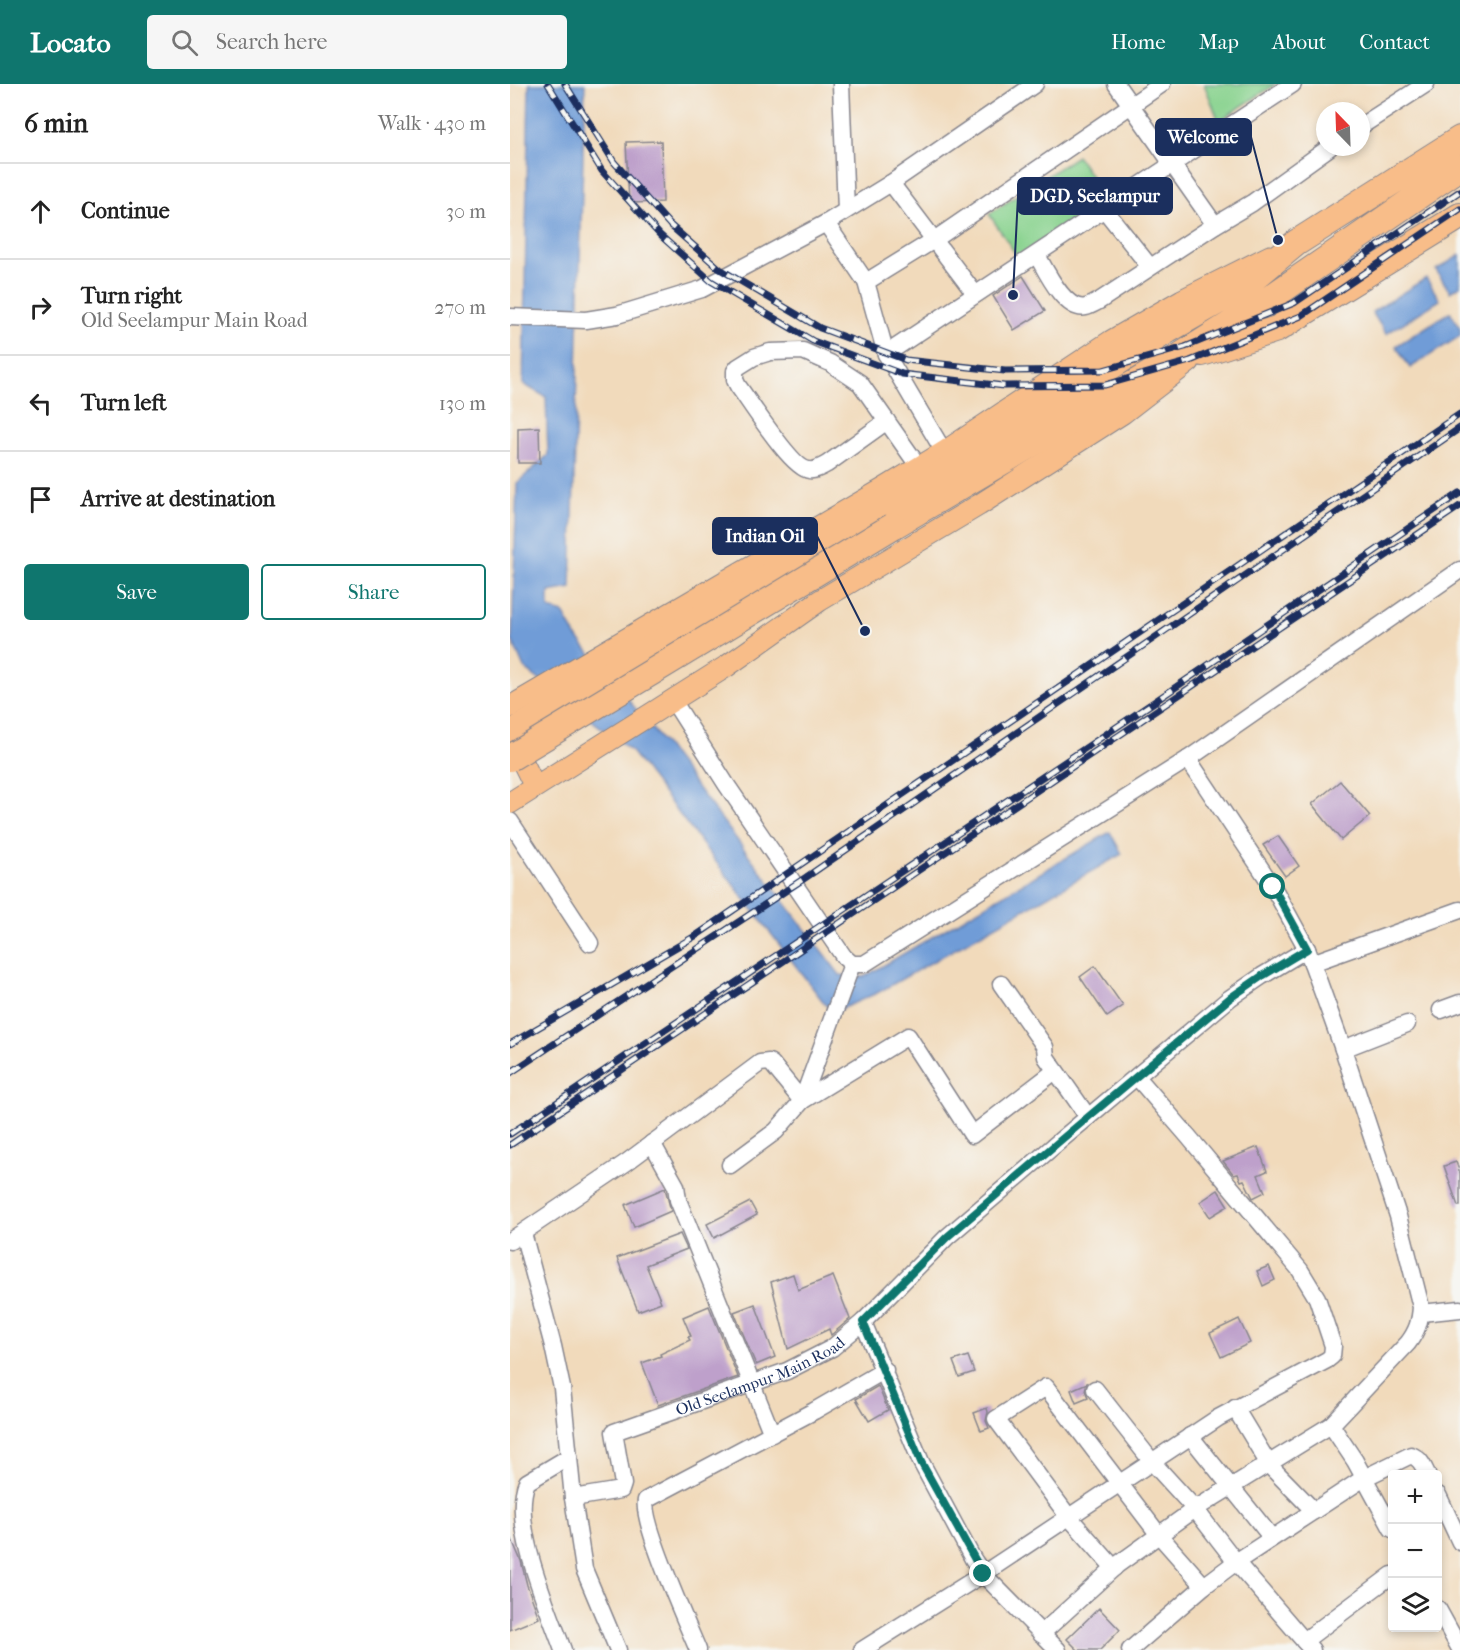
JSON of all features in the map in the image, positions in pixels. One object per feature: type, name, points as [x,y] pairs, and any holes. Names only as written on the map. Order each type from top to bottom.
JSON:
[{"type":"highway","points":[[510,735],[802,556],[907,496],[1168,330],[1243,287],[1296,243],[1460,139]]},
{"type":"highway","points":[[510,758],[920,509],[1097,407],[1136,393],[1169,363],[1253,310],[1460,167]]},
{"type":"highway","points":[[1169,363],[1277,329],[1460,216]]},
{"type":"main road","points":[[510,707],[920,467],[1111,341],[1182,300],[1296,243]]},
{"type":"main road","points":[[510,802],[752,650],[819,601],[979,505],[1123,413],[1136,393],[1200,353],[1253,310]]},
{"type":"main road","points":[[510,735],[536,787]]},
{"type":"street","points":[[841,84],[846,210]]},
{"type":"street","points":[[513,318],[586,320],[617,315],[702,289],[826,223],[891,183],[1035,84]]},
{"type":"street","points":[[1116,84],[1215,225]]},
{"type":"street","points":[[866,282],[934,240],[1162,84]]},
{"type":"street","points":[[886,354],[1173,163],[1271,90],[1293,84]]},
{"type":"street","points":[[1370,120],[1425,84]]},
{"type":"street","points":[[1036,255],[1064,299],[1074,306],[1085,308],[1099,302],[1284,181],[1318,156]]},
{"type":"street","points":[[891,183],[975,294]]},
{"type":"street","points":[[1104,209],[1150,267]]},
{"type":"street","points":[[826,223],[866,282],[886,354],[944,452]]},
{"type":"street","points":[[887,421],[827,464],[816,469],[805,470],[792,460],[738,386],[735,371],[754,357],[770,352],[803,351],[830,363],[860,383],[920,467]]},
{"type":"street","points":[[850,969],[872,960],[1188,759],[1460,570]]},
{"type":"street","points":[[672,699],[850,969],[802,1101]]},
{"type":"street","points":[[1041,1634],[1113,1568],[1195,1509],[1331,1425],[1414,1334],[1420,1321],[1398,1216],[1344,1049],[1311,960],[1273,887],[1188,759]]},
{"type":"street","points":[[510,821],[516,843],[590,943]]},
{"type":"street","name":"Old Seelampur Main Road","points":[[573,1498],[621,1490],[623,1484],[615,1432],[787,1371],[832,1348],[863,1322],[947,1237],[1230,998],[1262,976],[1460,910]]},
{"type":"street","points":[[1000,984],[1045,1047],[1046,1058],[1088,1118]]},
{"type":"street","points":[[1442,1010],[1460,1002]]},
{"type":"street","points":[[1344,1049],[1407,1024]]},
{"type":"street","points":[[730,1165],[776,1131],[802,1101],[908,1036],[972,1135],[1055,1071]]},
{"type":"street","points":[[618,1650],[584,1569],[573,1498],[562,1388],[553,1346],[516,1237],[765,1061],[772,1064],[802,1101]]},
{"type":"street","points":[[862,1650],[983,1574],[1068,1516],[1153,1463],[1190,1436],[1235,1408],[1332,1356],[1333,1346],[1317,1298],[1300,1270],[1137,1077]]},
{"type":"street","points":[[652,1143],[676,1186],[678,1200],[772,1434]]},
{"type":"street","points":[[1420,1313],[1460,1309]]},
{"type":"street","points":[[863,1322],[885,1370],[921,1462],[983,1574],[1058,1650]]},
{"type":"street","points":[[698,1650],[657,1547],[645,1504],[646,1500],[772,1434],[885,1370]]},
{"type":"street","points":[[1113,1568],[1068,1516],[996,1419],[1046,1387],[1159,1535],[1204,1586]]},
{"type":"street","points":[[1095,1389],[1153,1463],[1195,1509],[1236,1562],[1308,1645],[1388,1578]]},
{"type":"street","points":[[1235,1408],[1269,1464],[1314,1511]]},
{"type":"street","points":[[1331,1425],[1349,1451],[1389,1524]]},
{"type":"street","points":[[1190,1436],[1272,1538]]},
{"type":"street","points":[[1130,1650],[1204,1586],[1236,1562],[1364,1478],[1411,1455],[1417,1457],[1425,1470]]},
{"type":"street","points":[[563,1650],[525,1535],[522,1504],[527,1482],[569,1457]]},
{"type":"street","points":[[1442,1505],[1460,1542]]},
{"type":"street","points":[[1442,1618],[1460,1649]]},
{"type":"green space","points":[[1204,84],[1276,84],[1219,121]]},
{"type":"green space","points":[[1077,156],[1106,198],[1019,259],[989,214]]},
{"type":"water","points":[[529,84],[585,84],[571,588],[549,592],[549,609],[563,613],[576,636],[658,736],[840,975],[864,977],[1110,832],[1122,854],[879,992],[832,1013],[630,750],[524,668],[512,640],[517,483],[548,455],[546,397],[523,384]]},
{"type":"water","points":[[1460,255],[1460,286],[1450,292],[1436,270]]},
{"type":"water","points":[[1426,278],[1440,300],[1386,334],[1372,312]]},
{"type":"water","points":[[1450,312],[1460,328],[1460,336],[1410,368],[1396,346]]},
{"type":"building","points":[[661,141],[663,202],[629,203],[626,142]]},
{"type":"building","points":[[1023,276],[1045,311],[1014,330],[993,296]]},
{"type":"building","points":[[539,427],[540,463],[518,463],[518,428]]},
{"type":"building","points":[[1340,781],[1370,816],[1341,840],[1312,804]]},
{"type":"building","points":[[1278,836],[1299,866],[1285,876],[1263,845]]},
{"type":"building","points":[[1095,966],[1123,1006],[1107,1017],[1080,977]]},
{"type":"building","points":[[1258,1147],[1267,1171],[1258,1175],[1265,1192],[1253,1198],[1244,1180],[1241,1181],[1238,1174],[1234,1175],[1223,1161]]},
{"type":"building","points":[[1456,1162],[1460,1173],[1460,1206],[1458,1206],[1444,1166]]},
{"type":"building","points":[[665,1188],[671,1211],[634,1227],[625,1205]]},
{"type":"building","points":[[1218,1190],[1228,1206],[1210,1217],[1200,1202]]},
{"type":"building","points":[[750,1202],[757,1215],[714,1238],[707,1224]]},
{"type":"building","points":[[680,1234],[687,1249],[646,1265],[661,1302],[638,1311],[617,1258]]},
{"type":"building","points":[[1269,1266],[1275,1280],[1263,1286],[1257,1271]]},
{"type":"building","points":[[793,1274],[798,1290],[833,1276],[850,1319],[831,1335],[829,1329],[788,1349],[771,1282]]},
{"type":"building","points":[[755,1304],[775,1357],[756,1365],[734,1312]]},
{"type":"building","points":[[709,1306],[738,1377],[658,1405],[642,1363],[661,1356],[660,1354],[690,1340],[688,1337],[691,1336],[683,1317]]},
{"type":"building","points":[[1239,1319],[1250,1343],[1221,1357],[1210,1333]]},
{"type":"building","points":[[968,1356],[974,1372],[959,1377],[953,1361]]},
{"type":"building","points":[[1087,1383],[1085,1390],[1088,1398],[1076,1403],[1071,1390]]},
{"type":"building","points":[[878,1386],[888,1410],[869,1421],[856,1399]]},
{"type":"building","points":[[987,1408],[986,1421],[989,1428],[981,1431],[974,1413]]},
{"type":"building","points":[[510,1535],[521,1561],[539,1618],[510,1630]]},
{"type":"building","points":[[1099,1608],[1120,1630],[1100,1650],[1078,1650],[1067,1639]]},
{"type":"railway","points":[[548,84],[602,171],[660,235],[711,281],[813,341],[902,374],[1004,386],[1105,385],[1190,361],[1301,316],[1460,209]]},
{"type":"railway","points":[[565,84],[614,162],[670,225],[720,269],[820,328],[906,360],[1005,371],[1103,370],[1185,347],[1294,303],[1460,191]]},
{"type":"railway","points":[[510,1044],[697,935],[1460,414]]},
{"type":"railway","points":[[510,1073],[805,878],[1460,428]]},
{"type":"railway","points":[[510,1134],[1154,702],[1460,493]]},
{"type":"railway","points":[[510,1145],[1460,506]]},
{"type":"place","name":"Welcome","points":[[1278,240]]},
{"type":"place","name":"DGD, Seelampur","points":[[1013,295]]},
{"type":"place","name":"Indian Oil","points":[[865,631]]},
{"type":"route","points":[[983,1574],[921,1462],[885,1370],[863,1322],[971,1215],[1230,998],[1307,949],[1273,887]]}]
